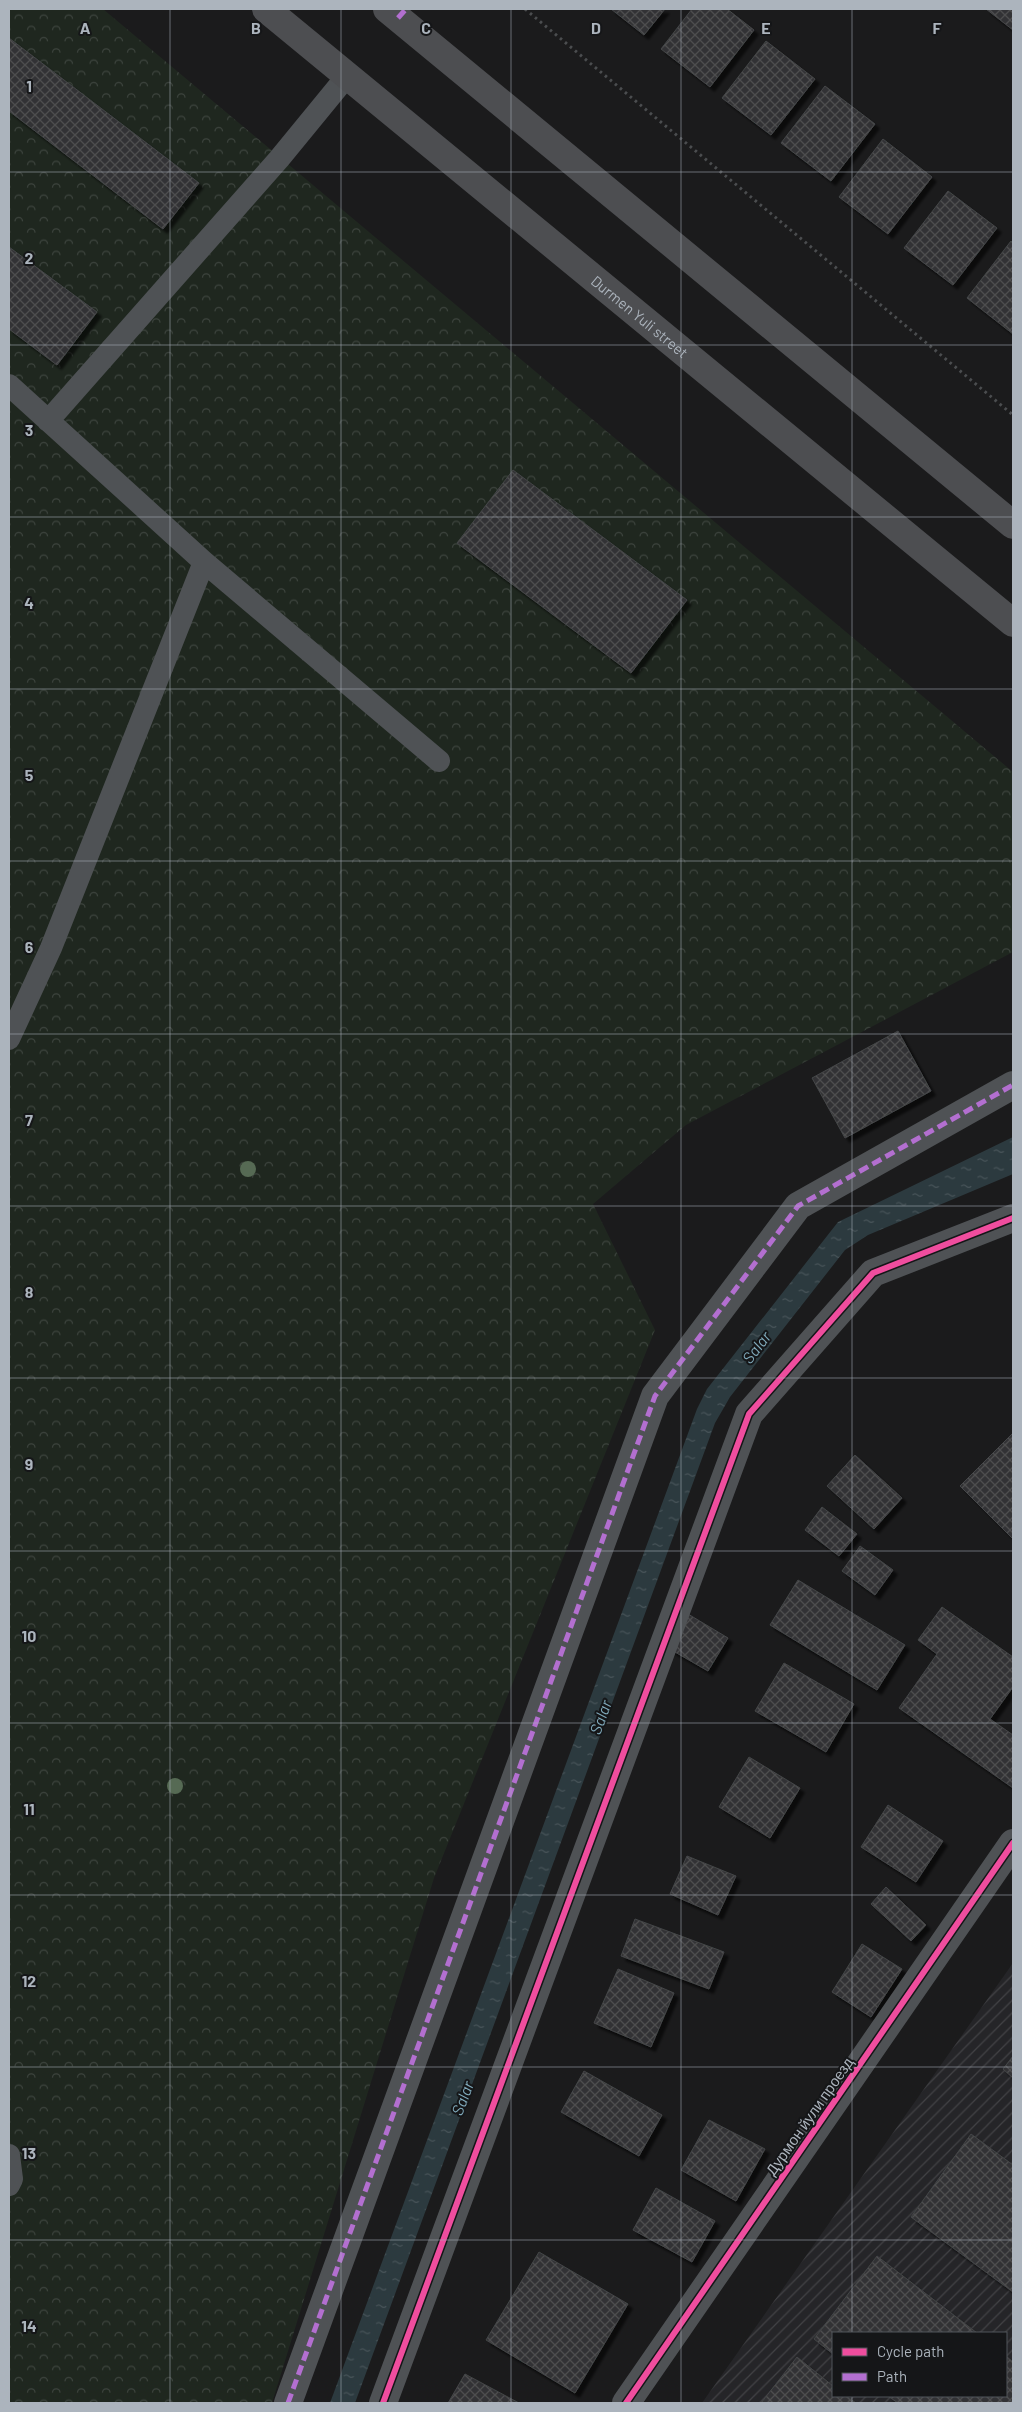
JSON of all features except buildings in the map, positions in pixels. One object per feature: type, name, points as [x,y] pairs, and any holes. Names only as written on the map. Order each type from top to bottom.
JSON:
[{"type":"main road","name":"Durmen Yuli street","points":[[266,9],[1013,623]]},
{"type":"main road","points":[[397,12],[1013,525]]},
{"type":"street","points":[[288,2403],[655,1396],[798,1206],[1013,1085]]},
{"type":"street","points":[[383,2403],[749,1414],[873,1273],[1013,1218]]},
{"type":"street","name":"Дурмон йули проезд","points":[[626,2403],[1013,1843]]},
{"type":"lane","points":[[48,421],[280,159],[347,76]]},
{"type":"lane","points":[[9,385],[204,562],[439,761]]},
{"type":"lane","points":[[9,1038],[51,948],[204,562]]},
{"type":"lane","points":[[9,2154],[12,2179],[9,2186]]},
{"type":"path","points":[[525,9],[1013,414]]},
{"type":"shaded area","points":[[1013,1963],[1013,2403],[702,2403]]},
{"type":"green space","points":[[9,9],[103,9],[1013,772],[1013,952],[686,1125],[593,1204],[655,1330],[434,1878],[272,2403],[9,2403]]},
{"type":"water","name":"Salar","points":[[1013,1137],[1013,1174],[868,1235],[845,1250],[730,1397],[715,1423],[355,2403],[330,2403],[697,1409],[707,1389],[838,1222]]},
{"type":"marked path","points":[[398,18],[406,9]]},
{"type":"marked path","points":[[288,2403],[655,1396],[798,1206],[1013,1085]]},
{"type":"cycle path","points":[[383,2403],[749,1414],[873,1273],[1013,1218]]},
{"type":"cycle path","points":[[626,2403],[1013,1843]]}]
